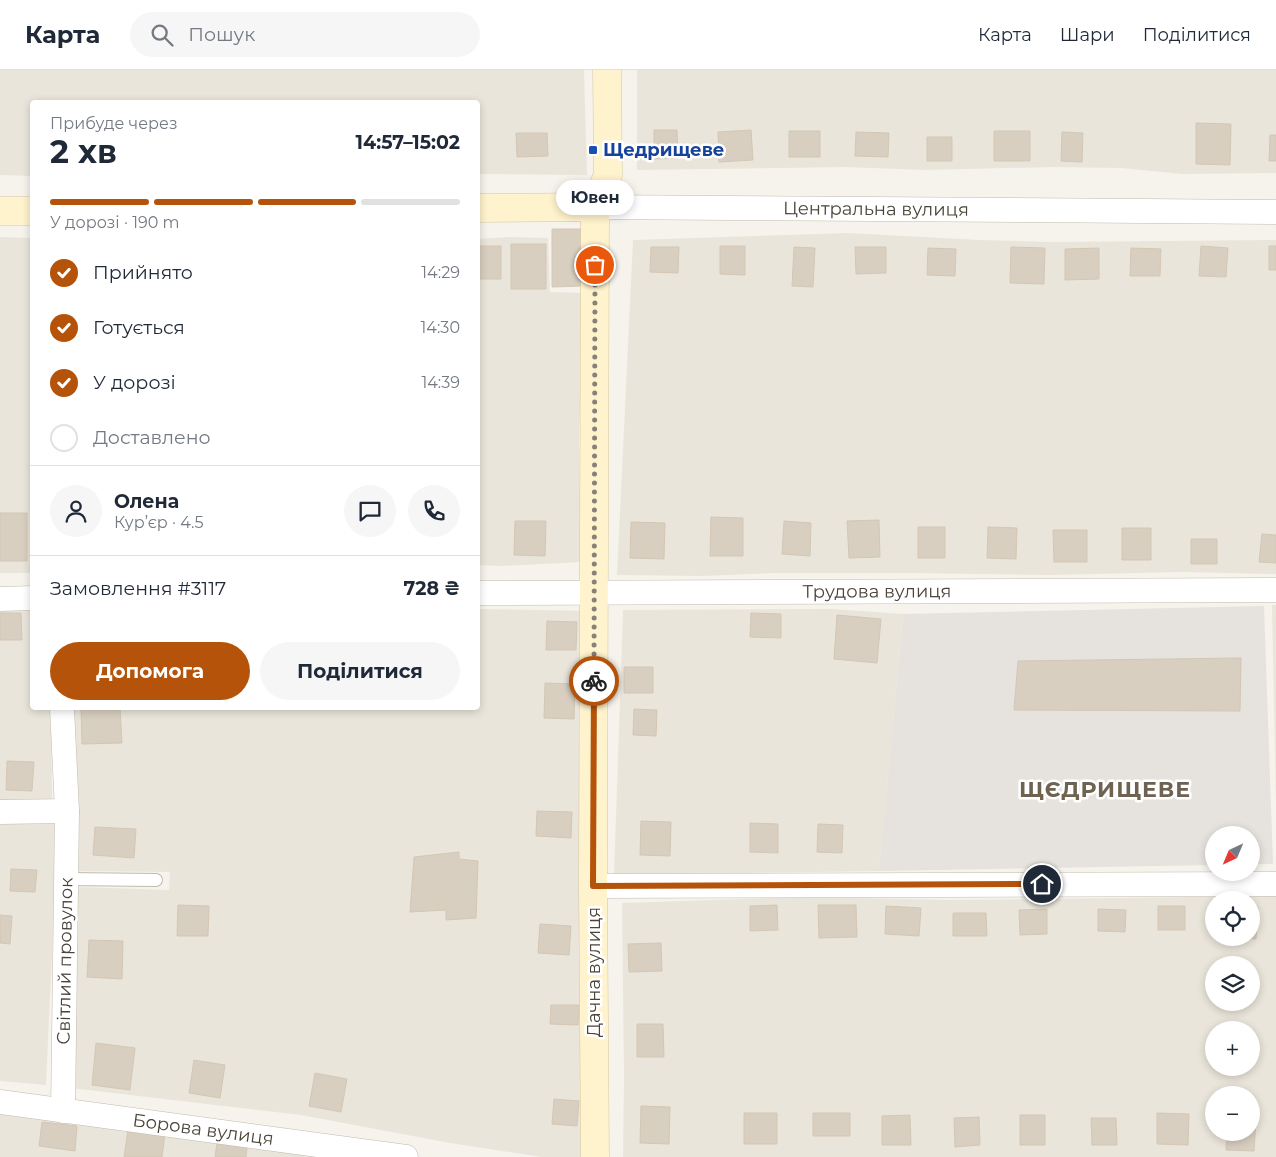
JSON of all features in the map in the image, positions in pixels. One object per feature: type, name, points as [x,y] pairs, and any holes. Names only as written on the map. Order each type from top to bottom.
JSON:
[{"type":"street","name":"Дачна вулиця","points":[[595,1157],[593,886],[595,207],[608,175],[607,70]]},
{"type":"street","name":"Центральна вулиця","points":[[480,208],[595,207],[1276,212]]},
{"type":"street","points":[[0,211],[30,211]]},
{"type":"street","name":"Трудова вулиця","points":[[480,593],[1276,590]]},
{"type":"street","points":[[0,599],[30,598]]},
{"type":"street","name":"Світлий провулок","points":[[62,710],[67,812],[63,1111]]},
{"type":"street","points":[[0,812],[67,812]]},
{"type":"street","points":[[593,886],[1276,884]]},
{"type":"street","name":"Борова вулиця","points":[[0,1102],[406,1157]]},
{"type":"lane","points":[[66,879],[156,880]]},
{"type":"shaded area","points":[[0,70],[584,70],[587,175],[480,174],[480,100],[30,100],[30,176],[0,175]]},
{"type":"shaded area","points":[[637,70],[1276,70],[1276,173],[1182,174],[1121,168],[1054,167],[924,170],[846,167],[637,170]]},
{"type":"shaded area","points":[[848,233],[1053,242],[1276,240],[1276,574],[1183,572],[1048,575],[774,573],[703,576],[617,575],[633,240]]},
{"type":"shaded area","points":[[0,237],[30,238],[30,573],[0,573]]},
{"type":"shaded area","points":[[548,238],[550,292],[583,293],[579,441],[581,562],[501,566],[480,565],[480,239]]},
{"type":"shaded area","points":[[0,605],[30,605],[30,710],[51,710],[52,799],[0,801]]},
{"type":"shaded area","points":[[1272,605],[1276,605],[1276,805]]},
{"type":"shaded area","points":[[1264,606],[1273,864],[1260,864],[1260,826],[1205,826],[1205,865],[879,871],[903,614]]},
{"type":"shaded area","points":[[480,609],[592,611],[588,1157],[542,1157],[450,1143],[301,1115],[71,1088],[77,887],[169,890],[170,872],[73,871],[71,710],[480,710]]},
{"type":"shaded area","points":[[832,609],[903,614],[879,871],[614,875],[623,610]]},
{"type":"shaded area","points":[[58,819],[46,1085],[0,1081],[0,820]]},
{"type":"shaded area","points":[[1260,896],[1276,896],[1276,1157],[623,1157],[622,903],[803,897],[949,900],[1205,897],[1205,946],[1260,946]]},
{"type":"shaded area","points":[[0,1112],[337,1157],[0,1157]]},
{"type":"building","points":[[1196,123],[1231,124],[1230,165],[1196,164]]},
{"type":"building","points":[[654,130],[677,130],[678,158],[654,159]]},
{"type":"building","points":[[751,130],[753,160],[719,162],[718,132]]},
{"type":"building","points":[[789,131],[820,131],[820,157],[789,157]]},
{"type":"building","points":[[994,131],[1030,131],[1030,161],[994,161]]},
{"type":"building","points":[[856,132],[889,133],[888,157],[855,156]]},
{"type":"building","points":[[1062,132],[1083,133],[1082,162],[1061,161]]},
{"type":"building","points":[[516,133],[547,133],[548,156],[517,157]]},
{"type":"building","points":[[1270,135],[1276,135],[1276,161],[1269,161]]},
{"type":"building","points":[[927,137],[952,137],[952,161],[927,161]]},
{"type":"building","points":[[552,229],[583,229],[583,286],[552,287]]},
{"type":"building","points":[[511,244],[546,244],[546,289],[511,289]]},
{"type":"building","points":[[480,246],[501,246],[501,279],[480,279]]},
{"type":"building","points":[[720,246],[745,246],[745,275],[720,274]]},
{"type":"building","points":[[1201,246],[1228,248],[1226,277],[1199,276]]},
{"type":"building","points":[[1269,246],[1276,246],[1276,270],[1269,270]]},
{"type":"building","points":[[651,247],[679,247],[678,273],[650,272]]},
{"type":"building","points":[[794,247],[815,248],[813,287],[792,286]]},
{"type":"building","points":[[855,247],[886,247],[886,273],[856,274]]},
{"type":"building","points":[[1011,247],[1045,248],[1044,284],[1010,283]]},
{"type":"building","points":[[928,248],[956,249],[955,276],[927,275]]},
{"type":"building","points":[[1099,248],[1099,279],[1065,280],[1065,249]]},
{"type":"building","points":[[1131,248],[1161,249],[1160,276],[1130,276]]},
{"type":"building","points":[[0,513],[27,513],[27,561],[0,561]]},
{"type":"building","points":[[711,517],[743,518],[743,556],[710,556]]},
{"type":"building","points":[[879,520],[880,557],[849,558],[847,521]]},
{"type":"building","points":[[515,521],[546,521],[545,556],[514,555]]},
{"type":"building","points":[[784,521],[811,523],[810,556],[782,554]]},
{"type":"building","points":[[631,522],[665,523],[664,559],[630,558]]},
{"type":"building","points":[[918,527],[945,527],[945,558],[918,558]]},
{"type":"building","points":[[988,527],[1017,528],[1016,559],[987,558]]},
{"type":"building","points":[[1122,528],[1151,528],[1151,560],[1122,560]]},
{"type":"building","points":[[1053,530],[1087,530],[1087,562],[1054,562]]},
{"type":"building","points":[[1262,534],[1276,535],[1276,563],[1259,562]]},
{"type":"building","points":[[1191,539],[1217,539],[1217,564],[1191,564]]},
{"type":"building","points":[[0,613],[21,613],[22,640],[0,640]]},
{"type":"building","points":[[751,613],[781,614],[781,638],[750,637]]},
{"type":"building","points":[[837,615],[881,619],[877,663],[834,659]]},
{"type":"building","points":[[547,621],[577,622],[576,650],[546,650]]},
{"type":"building","points":[[1241,658],[1240,711],[1014,710],[1018,661]]},
{"type":"building","points":[[624,667],[653,667],[653,693],[624,693]]},
{"type":"building","points":[[545,683],[575,684],[574,719],[544,718]]},
{"type":"building","points":[[634,709],[657,710],[656,736],[633,735]]},
{"type":"building","points":[[81,710],[120,710],[122,743],[82,744]]},
{"type":"building","points":[[7,761],[34,762],[32,791],[6,790]]},
{"type":"building","points":[[537,811],[572,812],[571,838],[536,836]]},
{"type":"building","points":[[641,821],[671,822],[670,856],[640,855]]},
{"type":"building","points":[[750,823],[778,824],[778,853],[750,852]]},
{"type":"building","points":[[818,824],[843,825],[842,853],[817,852]]},
{"type":"building","points":[[95,827],[136,829],[134,858],[93,855]]},
{"type":"building","points":[[459,852],[459,859],[478,861],[476,918],[446,920],[446,910],[410,912],[414,857]]},
{"type":"building","points":[[11,869],[37,870],[35,892],[10,891]]},
{"type":"building","points":[[178,905],[209,906],[208,936],[177,936]]},
{"type":"building","points":[[777,905],[778,930],[750,931],[750,906]]},
{"type":"building","points":[[818,905],[856,905],[857,937],[819,938]]},
{"type":"building","points":[[886,906],[921,908],[919,936],[885,934]]},
{"type":"building","points":[[1158,906],[1185,906],[1185,930],[1158,930]]},
{"type":"building","points":[[1047,909],[1047,934],[1020,935],[1019,910]]},
{"type":"building","points":[[1098,909],[1126,910],[1125,932],[1098,931]]},
{"type":"building","points":[[953,913],[986,913],[987,936],[953,936]]},
{"type":"building","points":[[0,915],[12,916],[10,944],[0,943]]},
{"type":"building","points":[[540,924],[571,926],[569,955],[538,953]]},
{"type":"building","points":[[89,940],[123,941],[122,979],[87,977]]},
{"type":"building","points":[[661,943],[662,971],[629,972],[628,944]]},
{"type":"building","points":[[551,1005],[579,1005],[578,1025],[550,1024]]},
{"type":"building","points":[[637,1024],[663,1024],[664,1057],[637,1057]]},
{"type":"building","points":[[96,1043],[135,1048],[130,1090],[92,1085]]},
{"type":"building","points":[[194,1060],[225,1065],[220,1098],[189,1093]]},
{"type":"building","points":[[315,1073],[347,1079],[341,1112],[309,1106]]},
{"type":"building","points":[[554,1099],[579,1101],[577,1126],[552,1124]]},
{"type":"building","points":[[641,1106],[670,1107],[669,1144],[640,1143]]},
{"type":"building","points":[[744,1113],[777,1113],[777,1144],[744,1144]]},
{"type":"building","points":[[813,1113],[850,1113],[850,1136],[813,1136]]},
{"type":"building","points":[[1157,1113],[1189,1114],[1188,1145],[1157,1144]]},
{"type":"building","points":[[910,1115],[911,1145],[882,1145],[882,1116]]},
{"type":"building","points":[[1020,1115],[1045,1115],[1045,1145],[1020,1145]]},
{"type":"building","points":[[979,1117],[980,1145],[955,1147],[954,1118]]},
{"type":"building","points":[[1091,1118],[1116,1118],[1117,1145],[1092,1145]]},
{"type":"building","points":[[42,1122],[77,1126],[75,1151],[39,1146]]},
{"type":"building","points":[[128,1130],[165,1134],[162,1157],[124,1157]]},
{"type":"building","points":[[1226,1141],[1255,1141],[1254,1151],[1226,1150]]},
{"type":"building","points":[[217,1143],[247,1148],[246,1157],[215,1157]]},
{"type":"way so far","points":[[594,681],[595,265]]},
{"type":"place","name":"Щедрищеве","points":[[593,150]]},
{"type":"place","name":"Ювен","points":[[595,265]]},
{"type":"district","name":"ЩЄДРИЩЕВЕ","points":[[1105,789]]},
{"type":"route","points":[[594,681],[593,886],[1042,884]]}]
